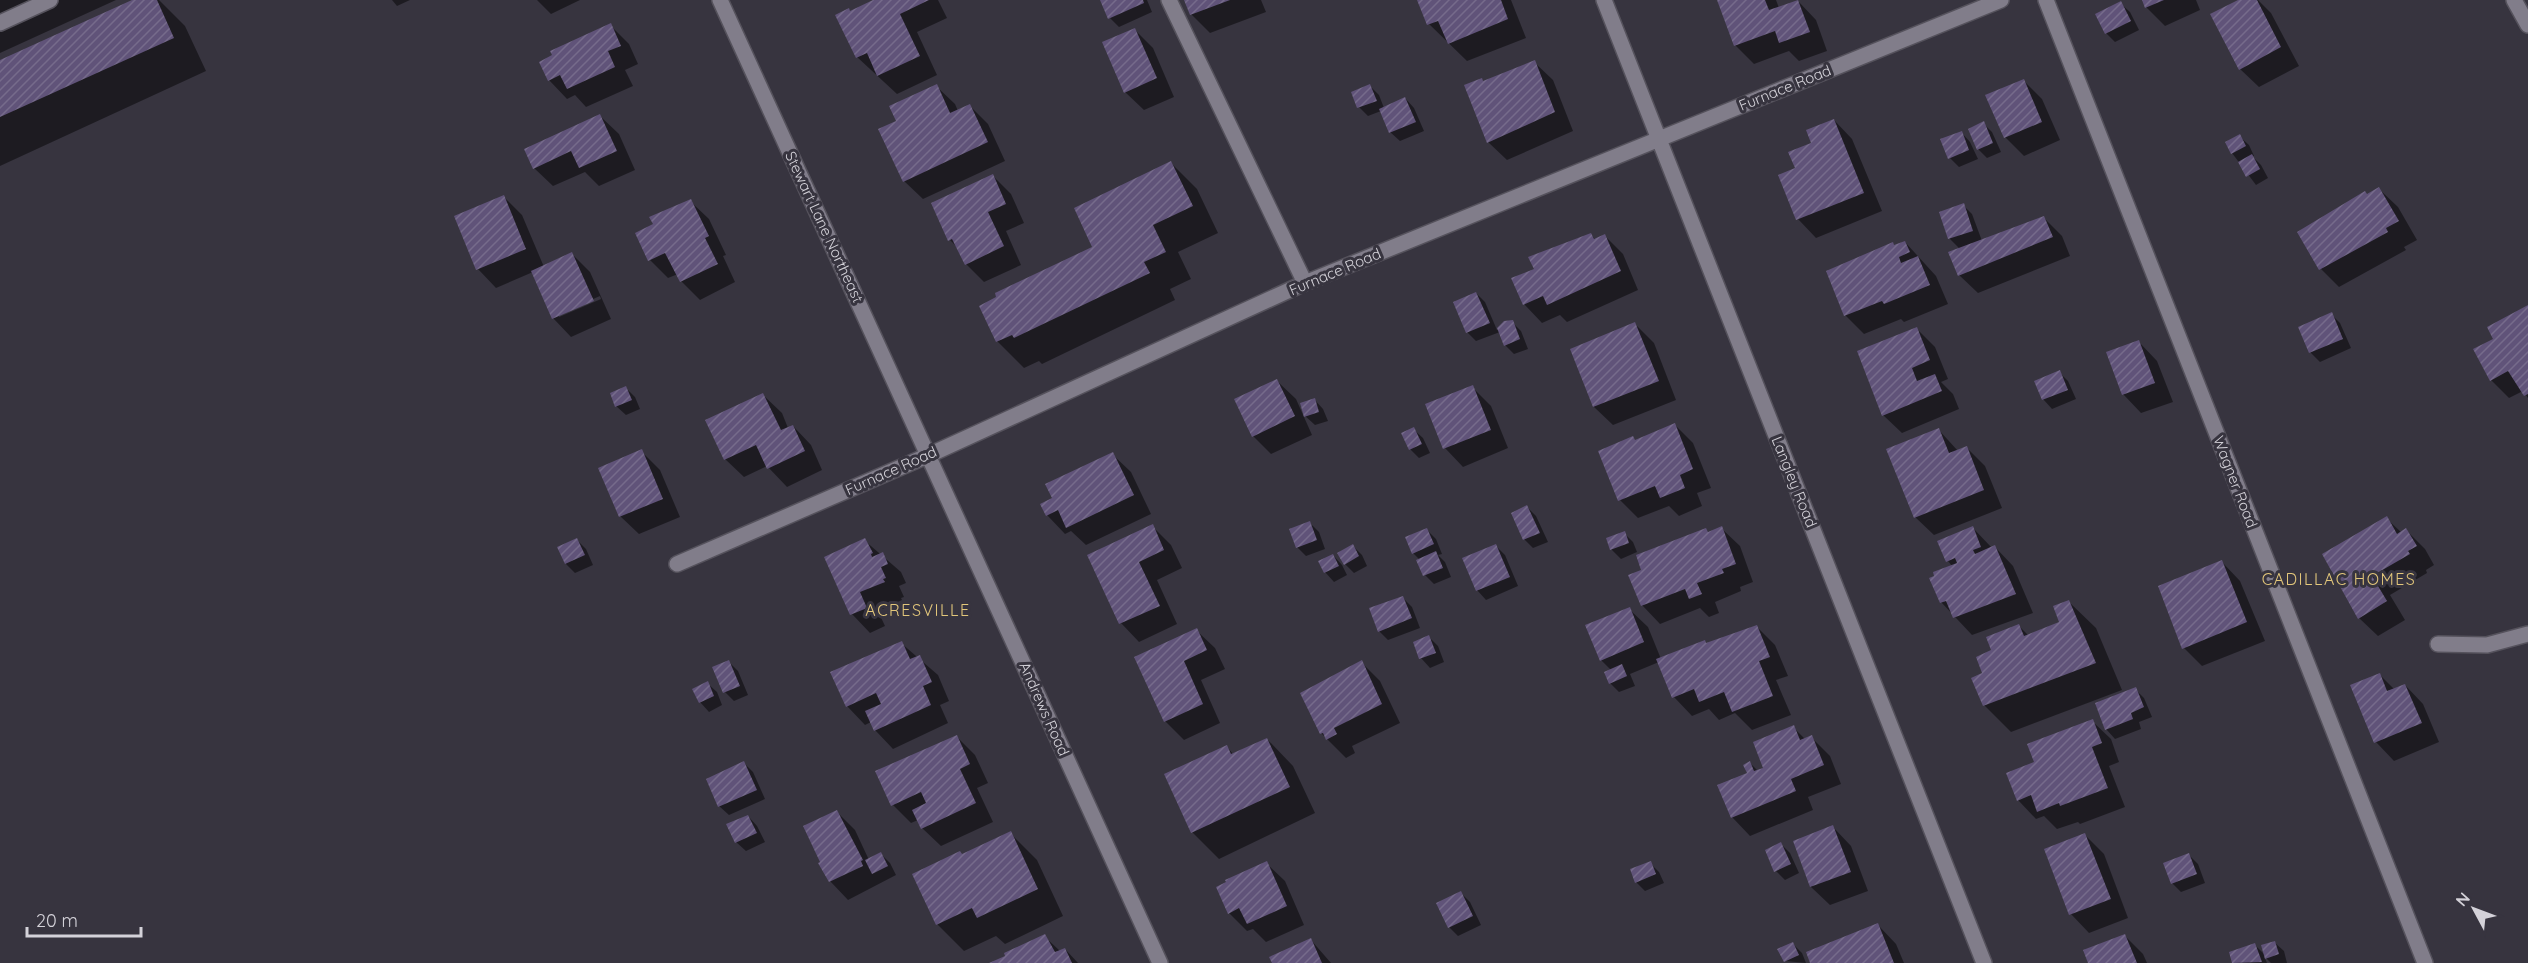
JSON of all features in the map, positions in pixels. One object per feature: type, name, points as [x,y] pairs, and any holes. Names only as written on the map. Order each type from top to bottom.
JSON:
[{"type":"street","points":[[0,23],[50,0]]},
{"type":"street","name":"Stewart Lane Northeast","points":[[720,0],[929,455]]},
{"type":"street","points":[[1169,0],[1305,283]]},
{"type":"street","name":"Langley Road","points":[[1604,0],[1984,963]]},
{"type":"street","name":"Furnace Road","points":[[677,564],[929,455],[1305,283],[2001,0]]},
{"type":"street","name":"Wagner Road","points":[[2046,0],[2425,963]]},
{"type":"street","points":[[2514,0],[2528,25]]},
{"type":"street","name":"Andrews Road","points":[[929,455],[1160,963]]},
{"type":"street","points":[[2438,644],[2487,645],[2528,634]]},
{"type":"building","points":[[132,0],[157,0],[174,38],[0,117],[0,60]]},
{"type":"building","points":[[873,0],[929,0],[900,14],[920,56],[877,76],[867,53],[856,58],[835,15]]},
{"type":"building","points":[[1100,0],[1143,0],[1144,3],[1108,19]]},
{"type":"building","points":[[1184,0],[1230,0],[1190,15]]},
{"type":"building","points":[[1417,0],[1501,0],[1508,19],[1448,44],[1438,21],[1427,25]]},
{"type":"building","points":[[1717,0],[1765,0],[1769,10],[1798,0],[1810,32],[1779,43],[1775,31],[1734,46]]},
{"type":"building","points":[[2142,0],[2164,0],[2145,8]]},
{"type":"building","points":[[2238,0],[2257,0],[2281,47],[2239,70],[2210,14]]},
{"type":"building","points":[[2121,1],[2131,21],[2105,34],[2095,14]]},
{"type":"building","points":[[611,23],[621,46],[608,51],[615,67],[567,89],[560,75],[548,81],[539,62],[552,55],[550,51]]},
{"type":"building","points":[[1135,28],[1157,78],[1124,93],[1102,42]]},
{"type":"building","points":[[1535,60],[1555,112],[1487,143],[1464,85],[1482,78],[1483,81]]},
{"type":"building","points":[[2024,79],[2042,122],[2004,138],[1985,95]]},
{"type":"building","points":[[937,84],[950,113],[970,104],[988,142],[903,182],[878,129],[896,121],[889,106]]},
{"type":"building","points":[[1370,84],[1377,101],[1357,108],[1351,92]]},
{"type":"building","points":[[1405,97],[1416,122],[1389,133],[1379,109]]},
{"type":"building","points":[[600,114],[617,151],[579,168],[571,151],[533,169],[524,149]]},
{"type":"building","points":[[1834,119],[1864,193],[1796,220],[1778,175],[1795,168],[1788,152],[1811,143],[1806,130]]},
{"type":"building","points":[[1984,121],[1993,143],[1977,150],[1968,129]]},
{"type":"building","points":[[1962,131],[1969,150],[1948,159],[1940,139]]},
{"type":"building","points":[[2240,134],[2246,146],[2231,154],[2225,142]]},
{"type":"building","points":[[2252,154],[2260,169],[2246,177],[2238,162]]},
{"type":"building","points":[[1171,161],[1193,206],[1153,225],[1166,252],[1144,262],[1150,273],[1014,338],[1012,335],[996,342],[979,306],[996,297],[995,293],[1092,247],[1074,208]]},
{"type":"building","points":[[993,174],[1006,204],[988,212],[1004,246],[965,265],[952,239],[948,241],[931,203]]},
{"type":"building","points":[[2379,187],[2399,221],[2386,228],[2388,232],[2319,270],[2297,232],[2365,191],[2367,194]]},
{"type":"building","points":[[504,195],[526,249],[476,270],[454,216]]},
{"type":"building","points":[[691,199],[709,236],[705,238],[718,264],[680,282],[665,253],[648,261],[635,233],[653,224],[649,217]]},
{"type":"building","points":[[1964,203],[1973,231],[1948,239],[1939,212]]},
{"type":"building","points":[[2044,216],[2053,237],[1958,276],[1948,252]]},
{"type":"building","points":[[1591,233],[1594,239],[1605,234],[1621,271],[1547,305],[1543,296],[1523,305],[1511,278],[1534,269],[1528,257]]},
{"type":"building","points":[[1905,241],[1910,252],[1899,257],[1901,263],[1918,256],[1930,285],[1884,304],[1882,301],[1844,316],[1826,271],[1893,242],[1894,245]]},
{"type":"building","points":[[572,252],[594,301],[552,319],[531,271]]},
{"type":"building","points":[[1476,292],[1490,323],[1466,333],[1453,302]]},
{"type":"building","points":[[2528,305],[2528,394],[2524,396],[2508,371],[2490,381],[2473,349],[2493,339],[2487,327]]},
{"type":"building","points":[[2332,312],[2343,339],[2309,353],[2298,327]]},
{"type":"building","points":[[1513,320],[1520,339],[1504,346],[1497,328],[1504,321]]},
{"type":"building","points":[[1635,322],[1659,381],[1593,407],[1570,349]]},
{"type":"building","points":[[1917,327],[1930,360],[1912,368],[1917,381],[1935,374],[1942,391],[1882,416],[1857,351]]},
{"type":"building","points":[[2139,340],[2155,383],[2122,395],[2106,352]]},
{"type":"building","points":[[2060,370],[2068,390],[2042,400],[2034,381]]},
{"type":"building","points":[[1277,379],[1295,416],[1252,437],[1234,399]]},
{"type":"building","points":[[1473,385],[1491,430],[1443,449],[1425,404]]},
{"type":"building","points":[[626,386],[632,400],[615,407],[610,393]]},
{"type":"building","points":[[763,393],[781,430],[793,425],[805,451],[767,469],[756,445],[724,460],[705,420]]},
{"type":"building","points":[[1315,398],[1319,412],[1304,417],[1300,403]]},
{"type":"building","points":[[1675,423],[1693,469],[1680,475],[1685,488],[1660,498],[1655,486],[1618,501],[1598,451],[1633,436],[1635,440]]},
{"type":"building","points":[[1414,427],[1422,444],[1409,450],[1401,433]]},
{"type":"building","points":[[1939,428],[1949,453],[1967,446],[1984,490],[1914,518],[1886,449]]},
{"type":"building","points":[[642,449],[663,499],[619,517],[598,468]]},
{"type":"building","points":[[1113,452],[1134,495],[1066,528],[1058,510],[1046,516],[1040,504],[1052,498],[1045,484]]},
{"type":"building","points":[[1527,505],[1540,533],[1523,540],[1511,513]]},
{"type":"building","points":[[2387,516],[2397,534],[2406,528],[2417,546],[2408,551],[2410,554],[2372,576],[2387,601],[2358,619],[2322,554]]},
{"type":"building","points":[[1310,521],[1317,540],[1296,548],[1289,529]]},
{"type":"building","points":[[1153,524],[1164,550],[1139,562],[1160,606],[1119,624],[1087,555]]},
{"type":"building","points":[[1722,526],[1736,564],[1722,569],[1724,573],[1697,583],[1702,594],[1689,599],[1685,589],[1641,606],[1628,575],[1641,570],[1636,555],[1706,528],[1708,532]]},
{"type":"building","points":[[1973,526],[1981,547],[1973,550],[1975,554],[1995,545],[2016,594],[1953,618],[1946,601],[1940,603],[1929,578],[1934,576],[1933,572],[1957,563],[1955,558],[1946,562],[1937,541]]},
{"type":"building","points":[[1427,528],[1434,544],[1412,554],[1405,537]]},
{"type":"building","points":[[1625,531],[1629,543],[1610,550],[1606,538]]},
{"type":"building","points":[[577,538],[585,555],[565,564],[557,547]]},
{"type":"building","points":[[865,538],[873,553],[872,557],[883,552],[888,564],[881,567],[886,578],[883,579],[885,582],[860,592],[867,608],[850,615],[824,557]]},
{"type":"building","points":[[1353,544],[1359,556],[1344,565],[1337,553]]},
{"type":"building","points":[[1496,544],[1510,577],[1476,591],[1462,558]]},
{"type":"building","points":[[1436,551],[1443,568],[1423,576],[1416,560]]},
{"type":"building","points":[[1333,554],[1339,566],[1324,573],[1318,561]]},
{"type":"building","points":[[2222,560],[2247,622],[2182,649],[2158,586]]},
{"type":"building","points":[[1403,596],[1412,618],[1378,632],[1369,608]]},
{"type":"building","points":[[2069,600],[2096,663],[1983,706],[1971,678],[1982,673],[1976,657],[1991,650],[1986,637],[2019,624],[2024,636],[2059,622],[2053,606]]},
{"type":"building","points":[[1630,607],[1644,642],[1600,661],[1585,625]]},
{"type":"building","points":[[1757,625],[1770,657],[1759,661],[1773,696],[1732,712],[1724,692],[1699,702],[1694,689],[1672,698],[1656,659],[1705,640],[1706,643]]},
{"type":"building","points":[[1197,628],[1207,650],[1184,661],[1203,704],[1164,722],[1134,657]]},
{"type":"building","points":[[1429,635],[1436,653],[1419,659],[1413,642]]},
{"type":"building","points":[[902,641],[910,659],[920,655],[932,682],[923,686],[931,705],[874,731],[865,711],[881,704],[876,693],[846,707],[830,672]]},
{"type":"building","points":[[729,660],[740,686],[723,693],[712,667]]},
{"type":"building","points":[[1362,660],[1382,704],[1334,728],[1337,734],[1326,740],[1323,733],[1320,734],[1300,693]]},
{"type":"building","points":[[1622,664],[1627,676],[1609,684],[1604,672]]},
{"type":"building","points":[[2380,673],[2387,691],[2405,684],[2422,723],[2374,743],[2350,685]]},
{"type":"building","points":[[708,681],[714,696],[699,703],[692,689]]},
{"type":"building","points":[[2136,687],[2144,707],[2131,713],[2133,719],[2105,730],[2095,703]]},
{"type":"building","points":[[2093,719],[2102,743],[2092,747],[2108,788],[2037,812],[2031,795],[2017,801],[2006,773],[2034,762],[2027,744]]},
{"type":"building","points":[[1794,725],[1800,740],[1812,735],[1824,765],[1791,779],[1796,791],[1731,818],[1717,785],[1747,773],[1743,765],[1750,761],[1754,771],[1763,768],[1753,742]]},
{"type":"building","points":[[957,735],[970,764],[960,769],[976,803],[921,829],[912,810],[926,803],[921,792],[891,806],[875,771]]},
{"type":"building","points":[[1267,738],[1290,787],[1191,833],[1164,774],[1227,745],[1231,754]]},
{"type":"building","points":[[744,761],[757,790],[718,807],[706,779]]},
{"type":"building","points":[[837,810],[863,860],[861,861],[863,866],[829,882],[818,863],[820,862],[803,826]]},
{"type":"building","points":[[748,815],[757,833],[735,843],[726,824]]},
{"type":"building","points":[[1833,825],[1851,872],[1810,887],[1793,841]]},
{"type":"building","points":[[1011,831],[1038,889],[977,918],[972,908],[936,925],[912,874],[960,851],[962,854]]},
{"type":"building","points":[[2085,833],[2111,899],[2069,915],[2044,849]]},
{"type":"building","points":[[1781,842],[1791,864],[1774,872],[1765,850]]},
{"type":"building","points":[[881,852],[888,866],[872,874],[865,860]]},
{"type":"building","points":[[2189,853],[2197,874],[2171,884],[2163,863]]},
{"type":"building","points":[[1267,861],[1287,906],[1247,924],[1239,908],[1228,914],[1216,887],[1226,882],[1225,880]]},
{"type":"building","points":[[1651,861],[1656,874],[1635,883],[1630,869]]},
{"type":"building","points":[[1461,891],[1473,916],[1448,928],[1436,903]]},
{"type":"building","points":[[1878,923],[1894,963],[1810,963],[1806,952]]},
{"type":"building","points":[[1045,934],[1055,952],[1065,948],[1072,963],[989,963],[1005,956],[1004,953]]},
{"type":"building","points":[[2125,934],[2137,963],[2088,963],[2083,950]]},
{"type":"building","points":[[1311,938],[1322,963],[1272,963],[1269,957]]},
{"type":"building","points":[[2275,941],[2279,954],[2265,959],[2261,945]]},
{"type":"building","points":[[1793,942],[1799,955],[1784,962],[1777,949]]},
{"type":"building","points":[[2255,943],[2262,962],[2232,963],[2229,952]]},
{"type":"district","name":"CADILLAC HOMES","points":[[2339,579]]},
{"type":"district","name":"ACRESVILLE","points":[[918,610]]}]
